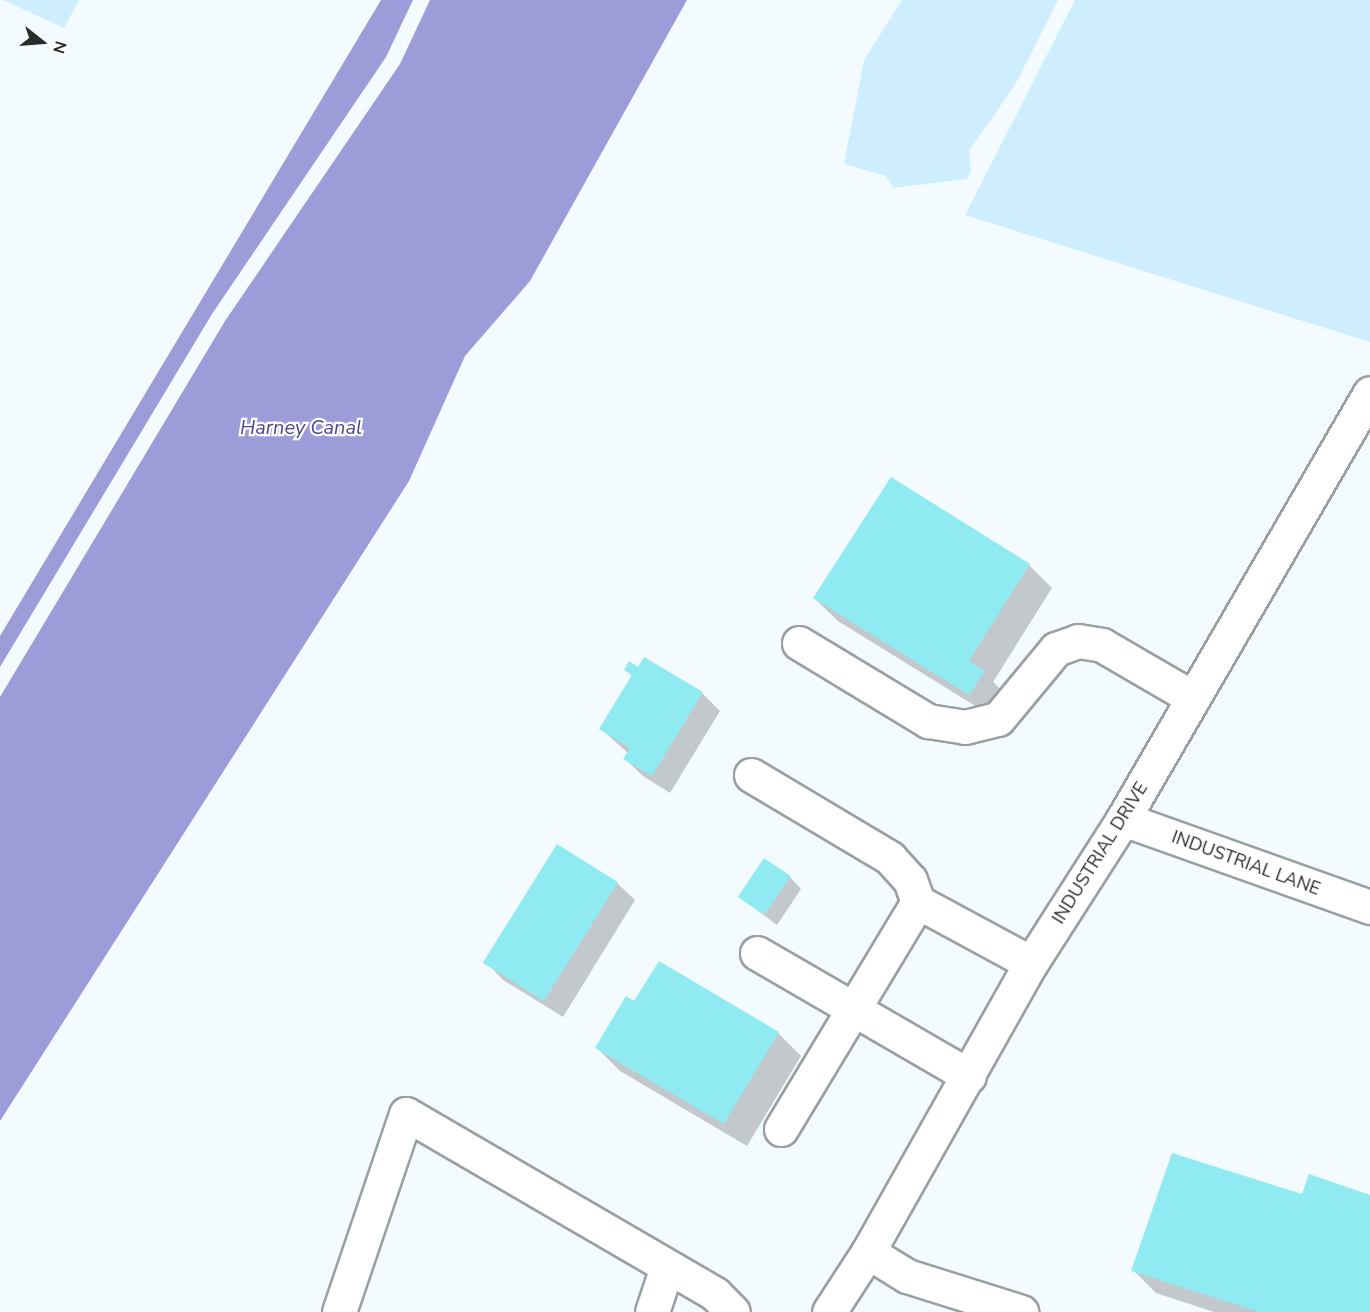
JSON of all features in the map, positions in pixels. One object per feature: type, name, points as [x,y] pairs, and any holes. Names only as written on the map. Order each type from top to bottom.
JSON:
[{"type":"street","name":"INDUSTRIAL DRIVE","points":[[829,1312],[868,1252],[969,1076],[1030,963],[1123,819],[1370,393]]},
{"type":"street","points":[[799,643],[928,721],[965,727],[998,719],[1056,649],[1078,641],[1102,645],[1193,698]]},
{"type":"street","points":[[751,776],[890,858],[910,880],[918,902],[1030,963]]},
{"type":"street","name":"INDUSTRIAL LANE","points":[[1123,819],[1370,907]]},
{"type":"street","points":[[782,1129],[918,902]]},
{"type":"street","points":[[757,953],[969,1076]]},
{"type":"street","points":[[339,1312],[405,1114],[715,1294],[733,1312]]},
{"type":"street","points":[[868,1252],[955,1303],[1021,1312]]},
{"type":"street","points":[[652,1312],[668,1267]]},
{"type":"shaded area","points":[[3,0],[79,0],[64,28]]},
{"type":"shaded area","points":[[902,0],[1058,0],[1015,85],[969,151],[971,172],[967,179],[893,188],[886,176],[844,164],[864,60]]},
{"type":"shaded area","points":[[1075,0],[1370,0],[1370,342],[965,215]]},
{"type":"water","points":[[381,0],[413,0],[386,57],[212,314],[0,667],[0,636]]},
{"type":"water","name":"Harney Canal","points":[[430,0],[687,0],[530,281],[465,356],[409,481],[0,1121],[0,697],[225,321],[400,64]]},
{"type":"building","points":[[891,477],[1030,564],[969,661],[985,671],[969,695],[813,598]]},
{"type":"building","points":[[644,657],[703,692],[652,776],[623,759],[630,748],[599,729],[632,675],[624,670],[629,661],[638,667]]},
{"type":"building","points":[[557,844],[618,882],[544,1001],[483,963]]},
{"type":"building","points":[[764,858],[791,876],[764,915],[738,897]]},
{"type":"building","points":[[659,961],[779,1032],[724,1124],[595,1048],[626,996],[634,1001]]},
{"type":"building","points":[[1172,1153],[1302,1194],[1309,1174],[1370,1195],[1370,1312],[1259,1312],[1131,1271]]}]
